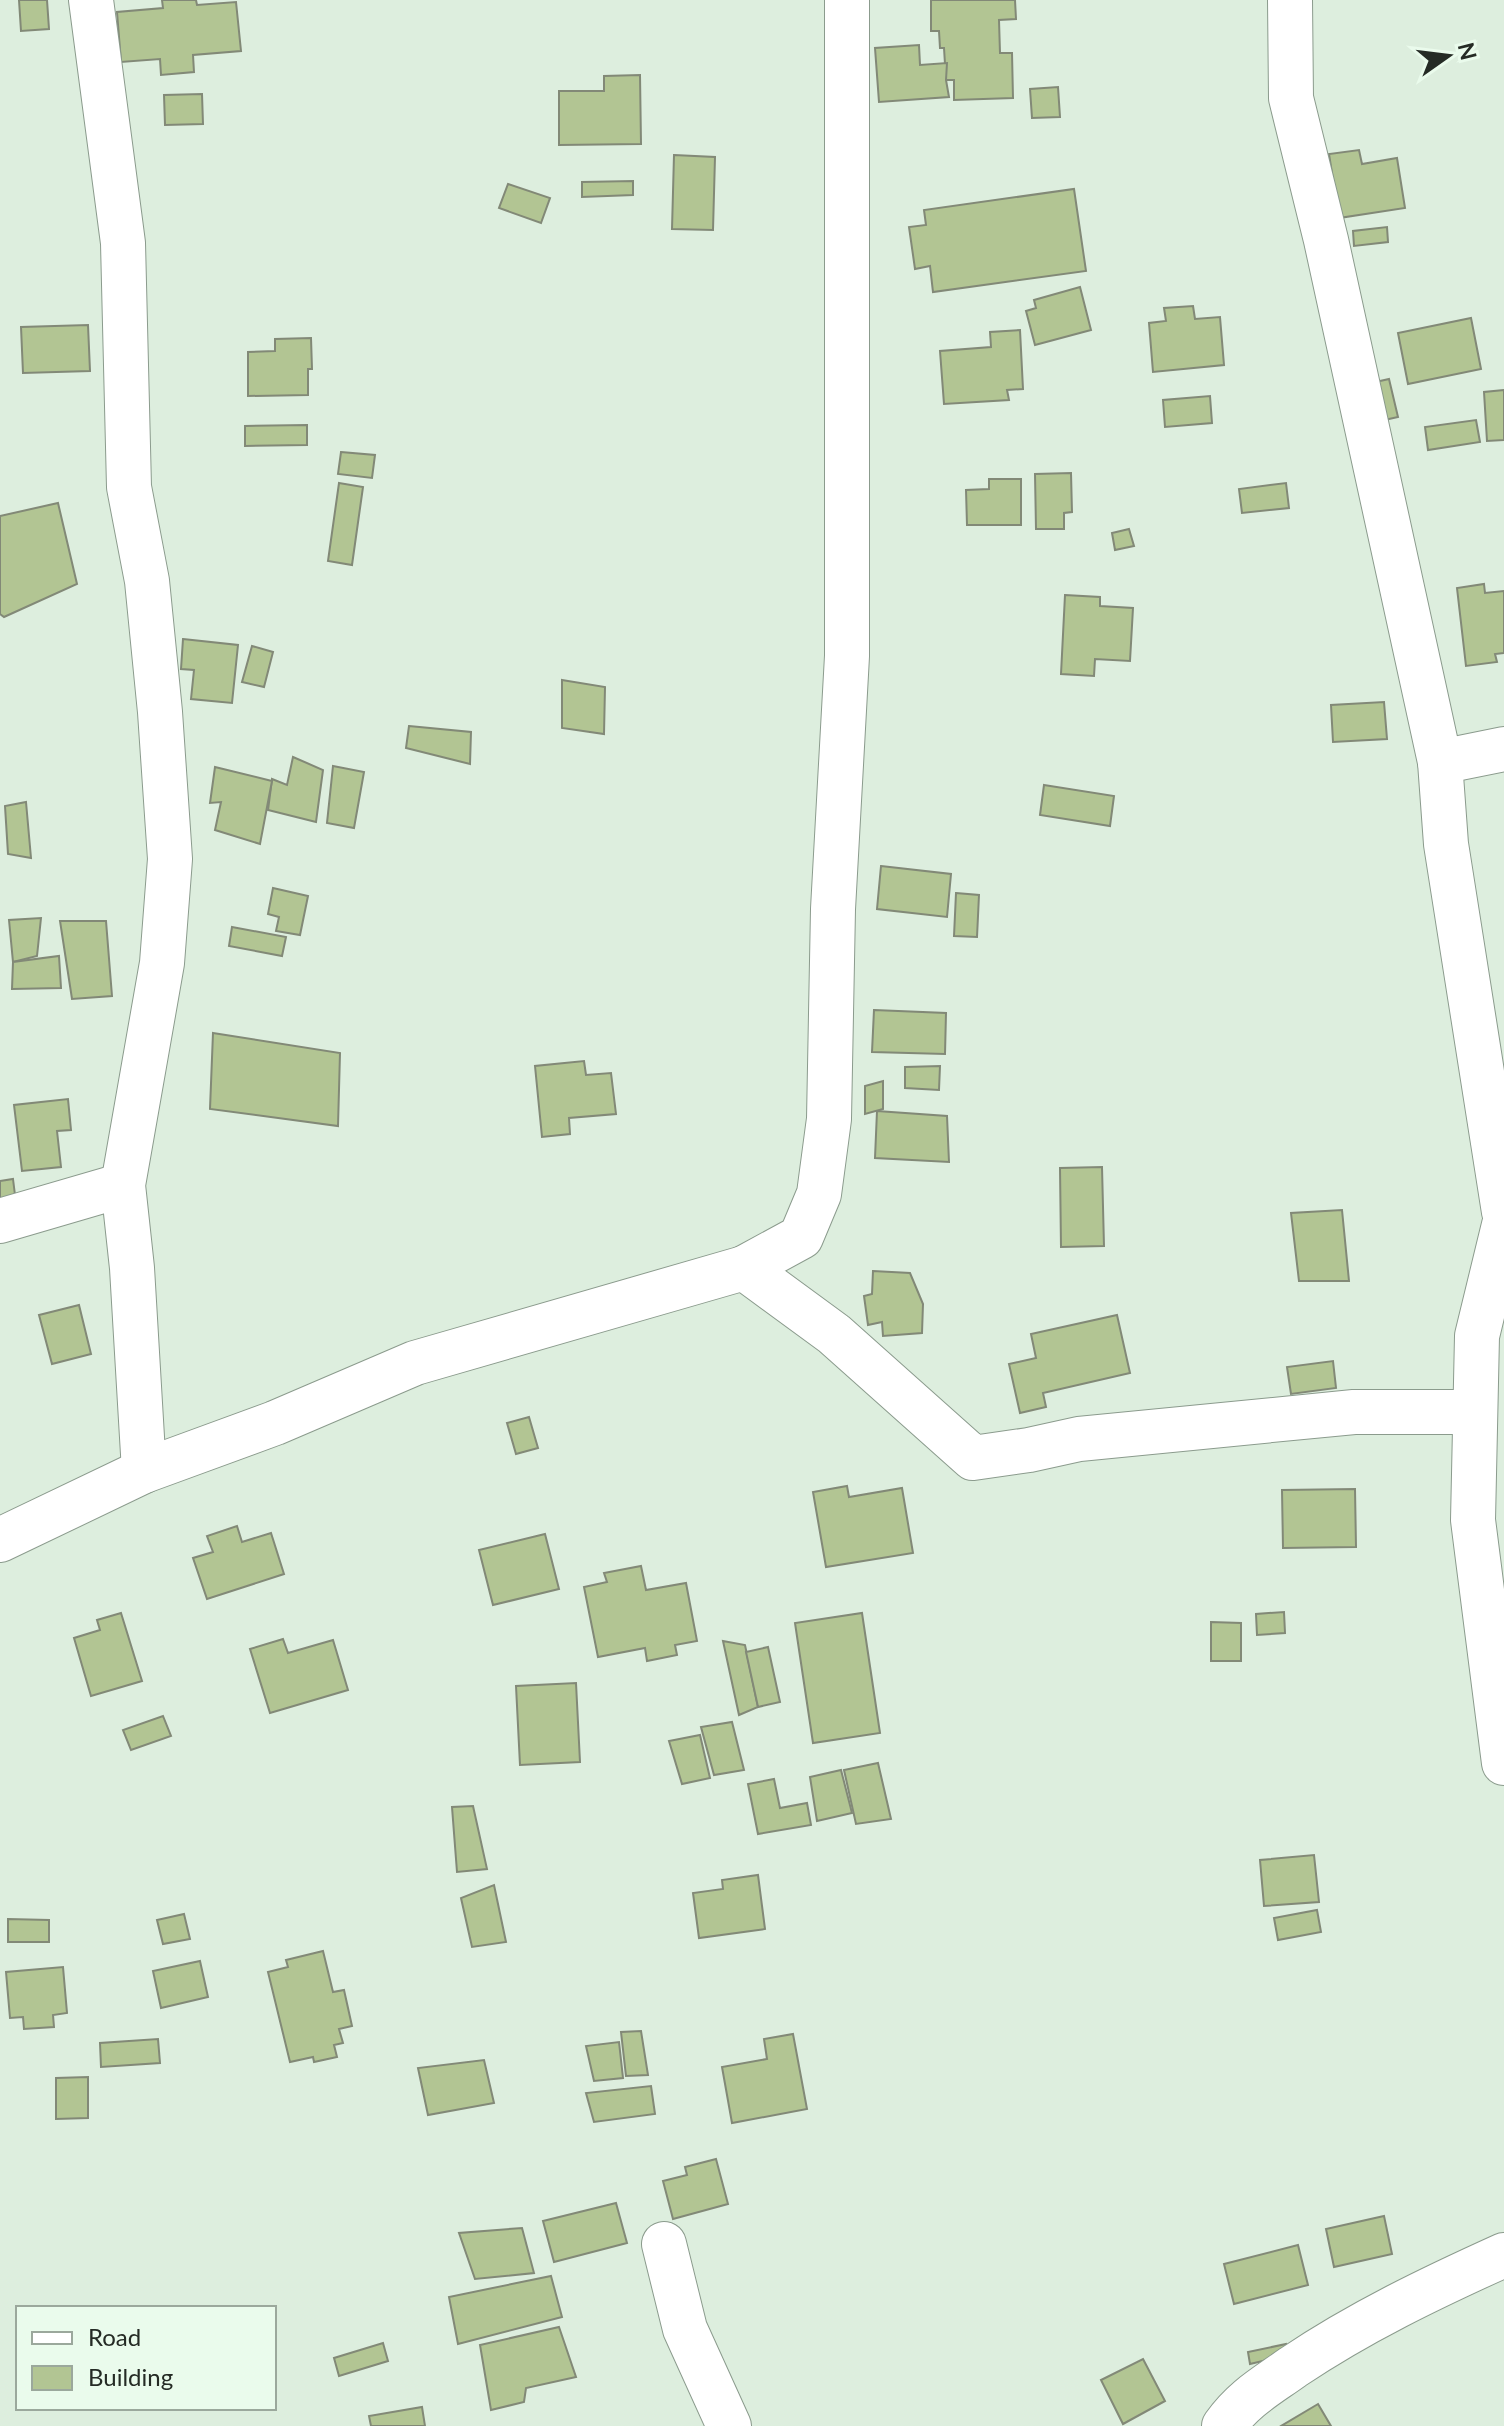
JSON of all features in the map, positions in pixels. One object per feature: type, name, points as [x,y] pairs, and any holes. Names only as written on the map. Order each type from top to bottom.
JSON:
[{"type":"street","points":[[91,0],[123,243],[129,487],[147,581],[170,859],[162,963],[123,1185],[132,1268],[144,1471]]},
{"type":"street","points":[[0,1540],[144,1471],[275,1423],[415,1363],[744,1268],[801,1237],[819,1194],[829,1119],[833,909],[847,656],[847,0]]},
{"type":"street","points":[[1290,0],[1291,98],[1326,240],[1440,762],[1446,844],[1504,1212]]},
{"type":"street","points":[[1440,762],[1504,749]]},
{"type":"street","points":[[0,1221],[123,1185]]},
{"type":"street","points":[[1504,1225],[1477,1336],[1473,1520],[1504,1763]]},
{"type":"street","points":[[744,1268],[834,1334],[973,1458],[1079,1439],[1339,1413],[1475,1412]]},
{"type":"street","points":[[664,2244],[685,2329],[729,2426]]},
{"type":"street","points":[[1224,2426],[1240,2404],[1321,2349],[1407,2299],[1504,2255]]},
{"type":"building","points":[[19,0],[47,0],[49,29],[21,31]]},
{"type":"building","points":[[162,0],[196,0],[197,5],[236,2],[241,51],[193,55],[194,72],[161,75],[160,59],[121,62],[117,12],[163,8]]},
{"type":"building","points":[[931,0],[1015,0],[1016,19],[999,20],[1000,53],[1012,53],[1013,98],[954,100],[954,80],[946,80],[944,48],[940,48],[939,31],[931,31]]},
{"type":"building","points":[[919,45],[920,65],[947,63],[949,97],[879,102],[875,48]]},
{"type":"building","points":[[640,75],[641,144],[559,145],[559,91],[604,91],[604,76]]},
{"type":"building","points":[[1058,87],[1060,117],[1032,118],[1030,89]]},
{"type":"building","points":[[202,94],[203,124],[165,125],[164,95]]},
{"type":"building","points":[[1359,150],[1362,164],[1397,158],[1405,208],[1339,218],[1329,154]]},
{"type":"building","points":[[674,155],[715,157],[713,230],[672,229]]},
{"type":"building","points":[[633,181],[633,195],[582,197],[582,182]]},
{"type":"building","points":[[508,184],[550,198],[541,223],[499,208]]},
{"type":"building","points":[[1074,189],[1086,271],[933,292],[930,266],[915,269],[909,227],[926,225],[924,210]]},
{"type":"building","points":[[1387,227],[1388,242],[1354,246],[1353,231]]},
{"type":"building","points":[[1080,287],[1091,330],[1035,345],[1026,311],[1036,308],[1034,300]]},
{"type":"building","points":[[1193,306],[1195,319],[1220,317],[1224,365],[1153,372],[1149,323],[1166,321],[1164,308]]},
{"type":"building","points":[[1471,318],[1481,369],[1408,384],[1398,333]]},
{"type":"building","points":[[88,325],[90,371],[23,373],[21,327]]},
{"type":"building","points":[[1020,330],[1023,389],[1007,390],[1009,400],[944,404],[940,351],[991,347],[990,332]]},
{"type":"building","points":[[311,338],[312,369],[308,369],[308,395],[248,396],[248,352],[275,351],[275,339]]},
{"type":"building","points":[[1389,379],[1398,417],[1371,423],[1362,385]]},
{"type":"building","points":[[1504,390],[1504,440],[1487,441],[1484,392]]},
{"type":"building","points":[[1210,396],[1212,423],[1165,427],[1163,400]]},
{"type":"building","points":[[1476,420],[1480,442],[1428,450],[1425,427]]},
{"type":"building","points":[[307,425],[307,445],[245,446],[245,426]]},
{"type":"building","points":[[341,452],[375,455],[372,478],[338,474]]},
{"type":"building","points":[[1071,473],[1072,512],[1064,513],[1064,529],[1036,529],[1035,474]]},
{"type":"building","points":[[989,479],[1021,479],[1021,525],[967,525],[966,490],[989,489]]},
{"type":"building","points":[[339,483],[363,487],[352,565],[328,561]]},
{"type":"building","points":[[1286,483],[1289,508],[1242,513],[1239,489]]},
{"type":"building","points":[[58,503],[77,584],[4,617],[0,614],[0,516]]},
{"type":"building","points":[[1129,529],[1134,546],[1115,550],[1112,533]]},
{"type":"building","points":[[1484,584],[1485,593],[1504,591],[1504,653],[1495,654],[1497,662],[1466,666],[1457,588]]},
{"type":"building","points":[[1065,595],[1100,597],[1100,606],[1133,608],[1130,661],[1095,659],[1094,676],[1061,674]]},
{"type":"building","points":[[183,639],[238,645],[232,703],[191,699],[194,670],[181,669]]},
{"type":"building","points":[[252,646],[273,652],[264,687],[242,682]]},
{"type":"building","points":[[562,680],[605,687],[604,734],[562,728]]},
{"type":"building","points":[[1384,702],[1387,739],[1333,742],[1331,705]]},
{"type":"building","points":[[409,726],[471,732],[470,764],[406,748]]},
{"type":"building","points":[[293,757],[323,770],[316,822],[268,810],[272,779],[287,785]]},
{"type":"building","points":[[333,766],[364,772],[354,828],[327,823]]},
{"type":"building","points":[[215,767],[272,781],[260,844],[215,830],[221,802],[210,803]]},
{"type":"building","points":[[1044,785],[1114,796],[1110,826],[1040,815]]},
{"type":"building","points":[[26,802],[31,858],[8,854],[5,806]]},
{"type":"building","points":[[881,866],[951,874],[947,917],[877,909]]},
{"type":"building","points":[[273,888],[308,896],[300,935],[276,931],[279,917],[268,914]]},
{"type":"building","points":[[956,893],[979,895],[977,937],[954,936]]},
{"type":"building","points":[[41,918],[37,956],[13,962],[9,920]]},
{"type":"building","points":[[60,921],[106,921],[112,996],[72,999]]},
{"type":"building","points":[[232,927],[286,937],[282,956],[229,946]]},
{"type":"building","points":[[59,956],[61,988],[12,989],[13,962]]},
{"type":"building","points":[[874,1010],[946,1013],[945,1054],[872,1052]]},
{"type":"building","points":[[213,1033],[340,1053],[338,1126],[210,1109]]},
{"type":"building","points":[[584,1061],[586,1075],[611,1073],[616,1114],[569,1118],[570,1134],[542,1137],[535,1066]]},
{"type":"building","points":[[940,1066],[939,1090],[905,1088],[905,1067]]},
{"type":"building","points":[[883,1081],[883,1109],[865,1114],[865,1086]]},
{"type":"building","points":[[68,1099],[71,1130],[57,1131],[61,1167],[22,1171],[14,1105]]},
{"type":"building","points":[[877,1111],[947,1116],[949,1162],[875,1158]]},
{"type":"building","points":[[1102,1167],[1104,1246],[1061,1247],[1060,1168]]},
{"type":"building","points":[[13,1179],[19,1227],[0,1229],[0,1181]]},
{"type":"building","points":[[1342,1210],[1349,1281],[1299,1281],[1291,1213]]},
{"type":"building","points":[[873,1271],[910,1273],[923,1304],[922,1333],[883,1336],[882,1322],[868,1325],[864,1296],[872,1294]]},
{"type":"building","points":[[79,1305],[91,1354],[52,1364],[39,1315]]},
{"type":"building","points":[[1117,1315],[1130,1373],[1043,1393],[1046,1407],[1020,1413],[1009,1364],[1036,1358],[1031,1334]]},
{"type":"building","points":[[1333,1361],[1336,1388],[1291,1394],[1287,1367]]},
{"type":"building","points":[[529,1417],[538,1448],[516,1454],[507,1423]]},
{"type":"building","points":[[847,1486],[849,1497],[902,1488],[913,1553],[826,1567],[813,1492]]},
{"type":"building","points":[[1355,1489],[1356,1547],[1283,1548],[1282,1490]]},
{"type":"building","points":[[237,1526],[242,1542],[271,1533],[284,1574],[207,1599],[193,1558],[213,1552],[207,1536]]},
{"type":"building","points":[[545,1534],[559,1589],[493,1605],[479,1550]]},
{"type":"building","points":[[641,1566],[646,1590],[686,1583],[697,1641],[675,1645],[677,1655],[647,1661],[645,1648],[598,1657],[584,1587],[607,1582],[604,1573]]},
{"type":"building","points":[[1284,1612],[1285,1633],[1257,1635],[1256,1614]]},
{"type":"building","points":[[121,1613],[142,1681],[91,1696],[74,1638],[100,1630],[97,1620]]},
{"type":"building","points":[[862,1613],[880,1733],[813,1743],[795,1623]]},
{"type":"building","points":[[1211,1622],[1241,1623],[1241,1661],[1211,1661]]},
{"type":"building","points":[[283,1639],[288,1653],[333,1640],[348,1690],[270,1713],[250,1649]]},
{"type":"building","points":[[723,1641],[745,1645],[758,1707],[739,1715]]},
{"type":"building","points":[[768,1647],[780,1702],[758,1707],[746,1652]]},
{"type":"building","points":[[576,1683],[580,1762],[520,1765],[516,1686]]},
{"type":"building","points":[[163,1716],[171,1736],[131,1750],[123,1730]]},
{"type":"building","points":[[732,1722],[744,1770],[714,1775],[701,1727]]},
{"type":"building","points":[[700,1735],[710,1778],[682,1784],[669,1741]]},
{"type":"building","points":[[878,1763],[891,1819],[856,1824],[844,1770]]},
{"type":"building","points":[[841,1770],[852,1813],[817,1821],[810,1777]]},
{"type":"building","points":[[774,1779],[780,1808],[807,1803],[811,1825],[758,1834],[748,1784]]},
{"type":"building","points":[[473,1806],[487,1869],[457,1872],[452,1807]]},
{"type":"building","points":[[1314,1855],[1319,1902],[1264,1906],[1260,1860]]},
{"type":"building","points":[[758,1875],[765,1929],[699,1938],[693,1893],[723,1889],[722,1880]]},
{"type":"building","points":[[494,1885],[506,1942],[472,1947],[461,1898]]},
{"type":"building","points":[[1317,1910],[1321,1932],[1278,1940],[1274,1918]]},
{"type":"building","points":[[184,1914],[190,1939],[163,1944],[157,1920]]},
{"type":"building","points":[[8,1919],[49,1920],[49,1942],[8,1942]]},
{"type":"building","points":[[323,1951],[333,1992],[344,1990],[352,2026],[339,2029],[343,2043],[334,2045],[337,2057],[314,2062],[313,2057],[290,2062],[268,1972],[288,1967],[286,1960]]},
{"type":"building","points":[[200,1961],[208,1997],[161,2008],[153,1971]]},
{"type":"building","points":[[63,1967],[67,2013],[53,2015],[54,2027],[24,2029],[23,2017],[10,2018],[6,1972]]},
{"type":"building","points":[[641,2031],[648,2075],[626,2076],[621,2032]]},
{"type":"building","points":[[793,2034],[807,2109],[732,2123],[722,2067],[767,2059],[764,2039]]},
{"type":"building","points":[[158,2039],[160,2063],[101,2067],[100,2043]]},
{"type":"building","points":[[619,2042],[623,2078],[594,2081],[586,2046]]},
{"type":"building","points":[[484,2060],[494,2103],[428,2115],[418,2068]]},
{"type":"building","points":[[88,2077],[88,2118],[56,2119],[56,2078]]},
{"type":"building","points":[[651,2086],[655,2114],[594,2122],[586,2093]]},
{"type":"building","points":[[716,2159],[728,2204],[673,2219],[663,2181],[687,2175],[685,2167]]},
{"type":"building","points":[[616,2203],[627,2243],[554,2262],[543,2221]]},
{"type":"building","points":[[1384,2216],[1392,2254],[1334,2267],[1326,2229]]},
{"type":"building","points":[[522,2228],[534,2273],[475,2279],[459,2233]]},
{"type":"building","points":[[1298,2245],[1308,2285],[1234,2304],[1224,2264]]},
{"type":"building","points":[[551,2276],[562,2317],[458,2344],[449,2297]]},
{"type":"building","points":[[559,2327],[576,2377],[526,2388],[524,2402],[491,2410],[480,2345]]},
{"type":"building","points":[[383,2343],[388,2361],[339,2376],[334,2358]]},
{"type":"building","points":[[1286,2344],[1288,2355],[1250,2364],[1248,2352]]},
{"type":"building","points":[[1143,2359],[1165,2401],[1123,2424],[1101,2380]]},
{"type":"building","points":[[1318,2404],[1331,2426],[1281,2426]]},
{"type":"building","points":[[422,2407],[425,2426],[371,2426],[369,2416]]}]
